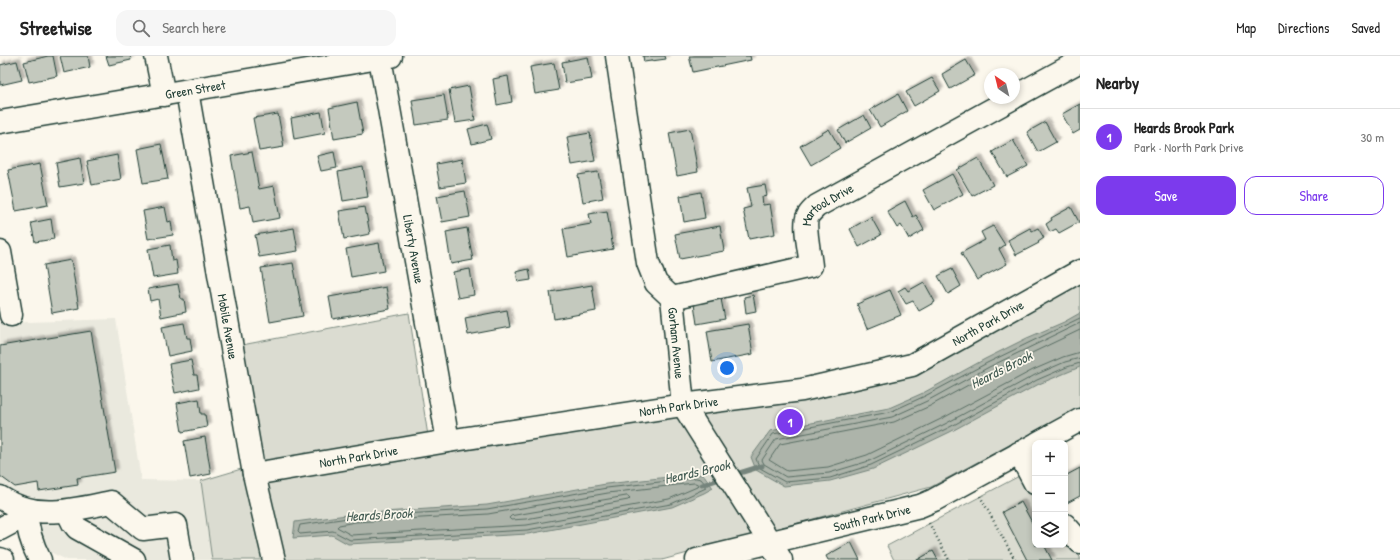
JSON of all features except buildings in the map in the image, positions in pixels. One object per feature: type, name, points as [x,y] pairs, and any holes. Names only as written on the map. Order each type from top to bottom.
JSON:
[{"type":"street","points":[[156,56],[164,95]]},
{"type":"street","name":"Gorham Avenue","points":[[617,56],[648,263],[656,283],[672,298],[683,405],[776,552]]},
{"type":"street","name":"Green Street","points":[[0,122],[386,57]]},
{"type":"street","name":"Liberty Avenue","points":[[386,57],[448,441]]},
{"type":"street","name":"Martool Drive","points":[[1020,94],[1080,61]]},
{"type":"street","name":"Mobile Avenue","points":[[187,91],[254,474],[274,560]]},
{"type":"street","name":"Martool Drive","points":[[672,298],[812,266],[806,226],[807,218],[817,206],[1002,104]]},
{"type":"street","points":[[0,252],[11,315]]},
{"type":"street","name":"North Park Drive","points":[[254,474],[448,441],[683,405],[802,390],[912,365],[1080,271]]},
{"type":"street","points":[[1043,440],[1080,420]]},
{"type":"street","points":[[1027,449],[1034,476]]},
{"type":"street","name":"South Park Drive","points":[[697,560],[776,552],[920,506],[934,500],[1027,449]]},
{"type":"street","points":[[0,497],[9,503],[26,510],[67,510],[111,502],[143,529],[176,525],[182,560]]},
{"type":"street","points":[[0,529],[14,522],[26,510]]},
{"type":"street","points":[[26,510],[30,540],[40,560]]},
{"type":"street","points":[[67,510],[77,528],[134,560]]},
{"type":"street","points":[[1068,528],[1080,542]]},
{"type":"path","points":[[971,480],[1015,560]]},
{"type":"path","points":[[920,506],[949,560]]},
{"type":"shaded area","points":[[1080,260],[1080,407],[931,487],[662,560],[212,560],[201,481],[258,464],[242,345],[409,313],[428,436],[883,369]]},
{"type":"shaded area","points":[[116,319],[141,480],[201,481],[212,560],[67,560],[0,529],[0,323]]},
{"type":"shaded area","points":[[1023,474],[1032,490],[1032,548],[1068,548],[1068,545],[1080,557],[1080,560],[894,560],[887,546]]},
{"type":"water","points":[[1080,313],[1080,367],[1039,384],[950,432],[873,469],[830,481],[784,486],[756,470],[751,457],[770,431],[889,408],[923,393],[985,359]]},
{"type":"water","points":[[696,474],[704,475],[713,488],[672,507],[528,534],[348,544],[332,535],[293,538],[295,522],[354,514],[487,505],[606,484]]},
{"type":"waterway","name":"Heards Brook","points":[[733,475],[762,466]]},
{"type":"waterway","name":"Heards Brook","points":[[702,485],[723,478]]},
{"type":"place","name":"Heards Brook Park","points":[[790,422]]}]
